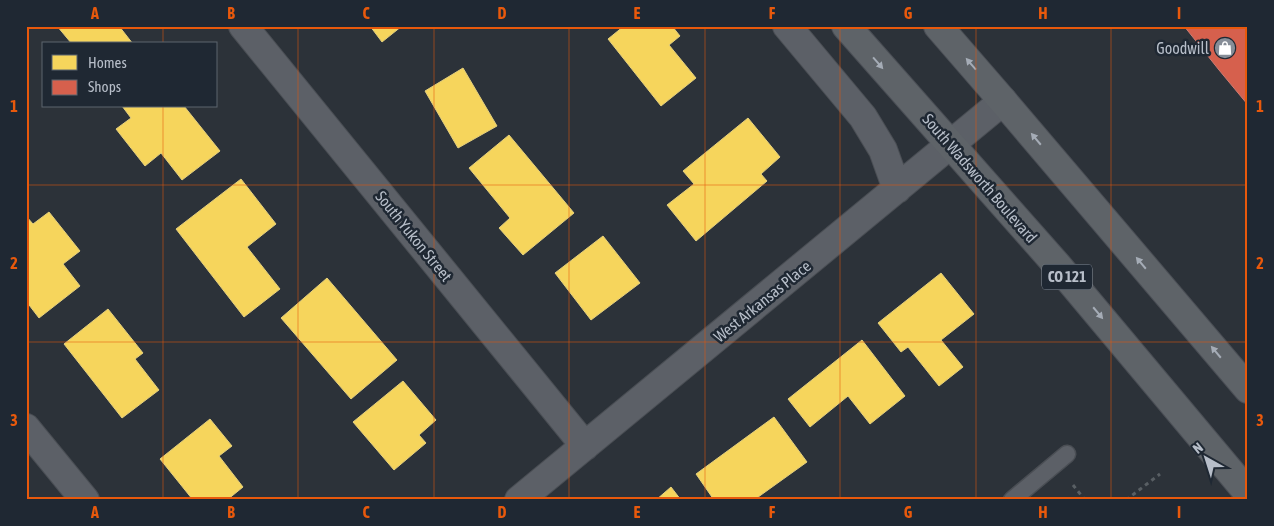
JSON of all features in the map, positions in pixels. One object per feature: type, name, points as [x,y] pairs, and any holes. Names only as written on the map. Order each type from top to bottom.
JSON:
[{"type":"main road","name":"South Wadsworth Boulevard","points":[[846,26],[1057,265],[1248,492]]},
{"type":"main road","points":[[938,26],[1248,389]]},
{"type":"street","name":"South Yukon Street","points":[[244,26],[585,446]]},
{"type":"street","points":[[787,26],[863,117],[883,150],[897,189]]},
{"type":"street","name":"West Arkansas Place","points":[[519,500],[1003,101]]},
{"type":"street","points":[[26,428],[85,500]]},
{"type":"lane","points":[[1012,500],[1068,454]]},
{"type":"path","points":[[1126,500],[1160,474]]},
{"type":"building: Homes","points":[[57,26],[119,26],[131,42],[70,42]]},
{"type":"building: Homes","points":[[370,26],[402,26],[382,42]]},
{"type":"building: Homes","points":[[624,26],[672,26],[680,36],[669,45],[696,78],[661,106],[608,39]]},
{"type":"building: Homes","points":[[463,68],[497,126],[458,148],[425,91]]},
{"type":"building: Homes","points":[[124,108],[186,108],[220,151],[182,180],[161,153],[145,166],[116,129],[131,118]]},
{"type":"building: Homes","points":[[748,118],[780,157],[761,174],[767,181],[696,241],[667,205],[694,184],[683,171]]},
{"type":"building: Homes","points":[[509,135],[574,213],[523,255],[499,228],[510,218],[469,168]]},
{"type":"building: Homes","points":[[241,179],[276,224],[247,247],[280,289],[244,317],[176,229]]},
{"type":"building: Homes","points":[[49,212],[80,251],[63,264],[80,286],[39,318],[26,301],[26,216],[33,224]]},
{"type":"building: Homes","points":[[603,236],[640,283],[591,320],[555,273]]},
{"type":"building: Homes","points":[[941,273],[974,314],[941,340],[963,367],[939,386],[908,347],[901,352],[878,323]]},
{"type":"building: Homes","points":[[327,278],[397,360],[351,399],[281,318]]},
{"type":"building: Homes","points":[[108,309],[143,353],[135,359],[159,390],[122,418],[64,344]]},
{"type":"building: Homes","points":[[862,340],[905,396],[870,424],[848,396],[810,427],[788,399]]},
{"type":"building: Homes","points":[[403,381],[436,420],[419,435],[426,443],[394,470],[353,422]]},
{"type":"building: Homes","points":[[774,417],[807,462],[754,500],[714,500],[696,474]]},
{"type":"building: Homes","points":[[210,419],[232,446],[219,456],[243,487],[227,500],[193,500],[160,459]]},
{"type":"building: Homes","points":[[671,487],[681,500],[656,500]]},
{"type":"building: Shops","name":"Goodwill","points":[[1184,26],[1248,26],[1248,105],[1219,70]]},
{"type":"place","name":"Goodwill","points":[[1225,48]]}]
